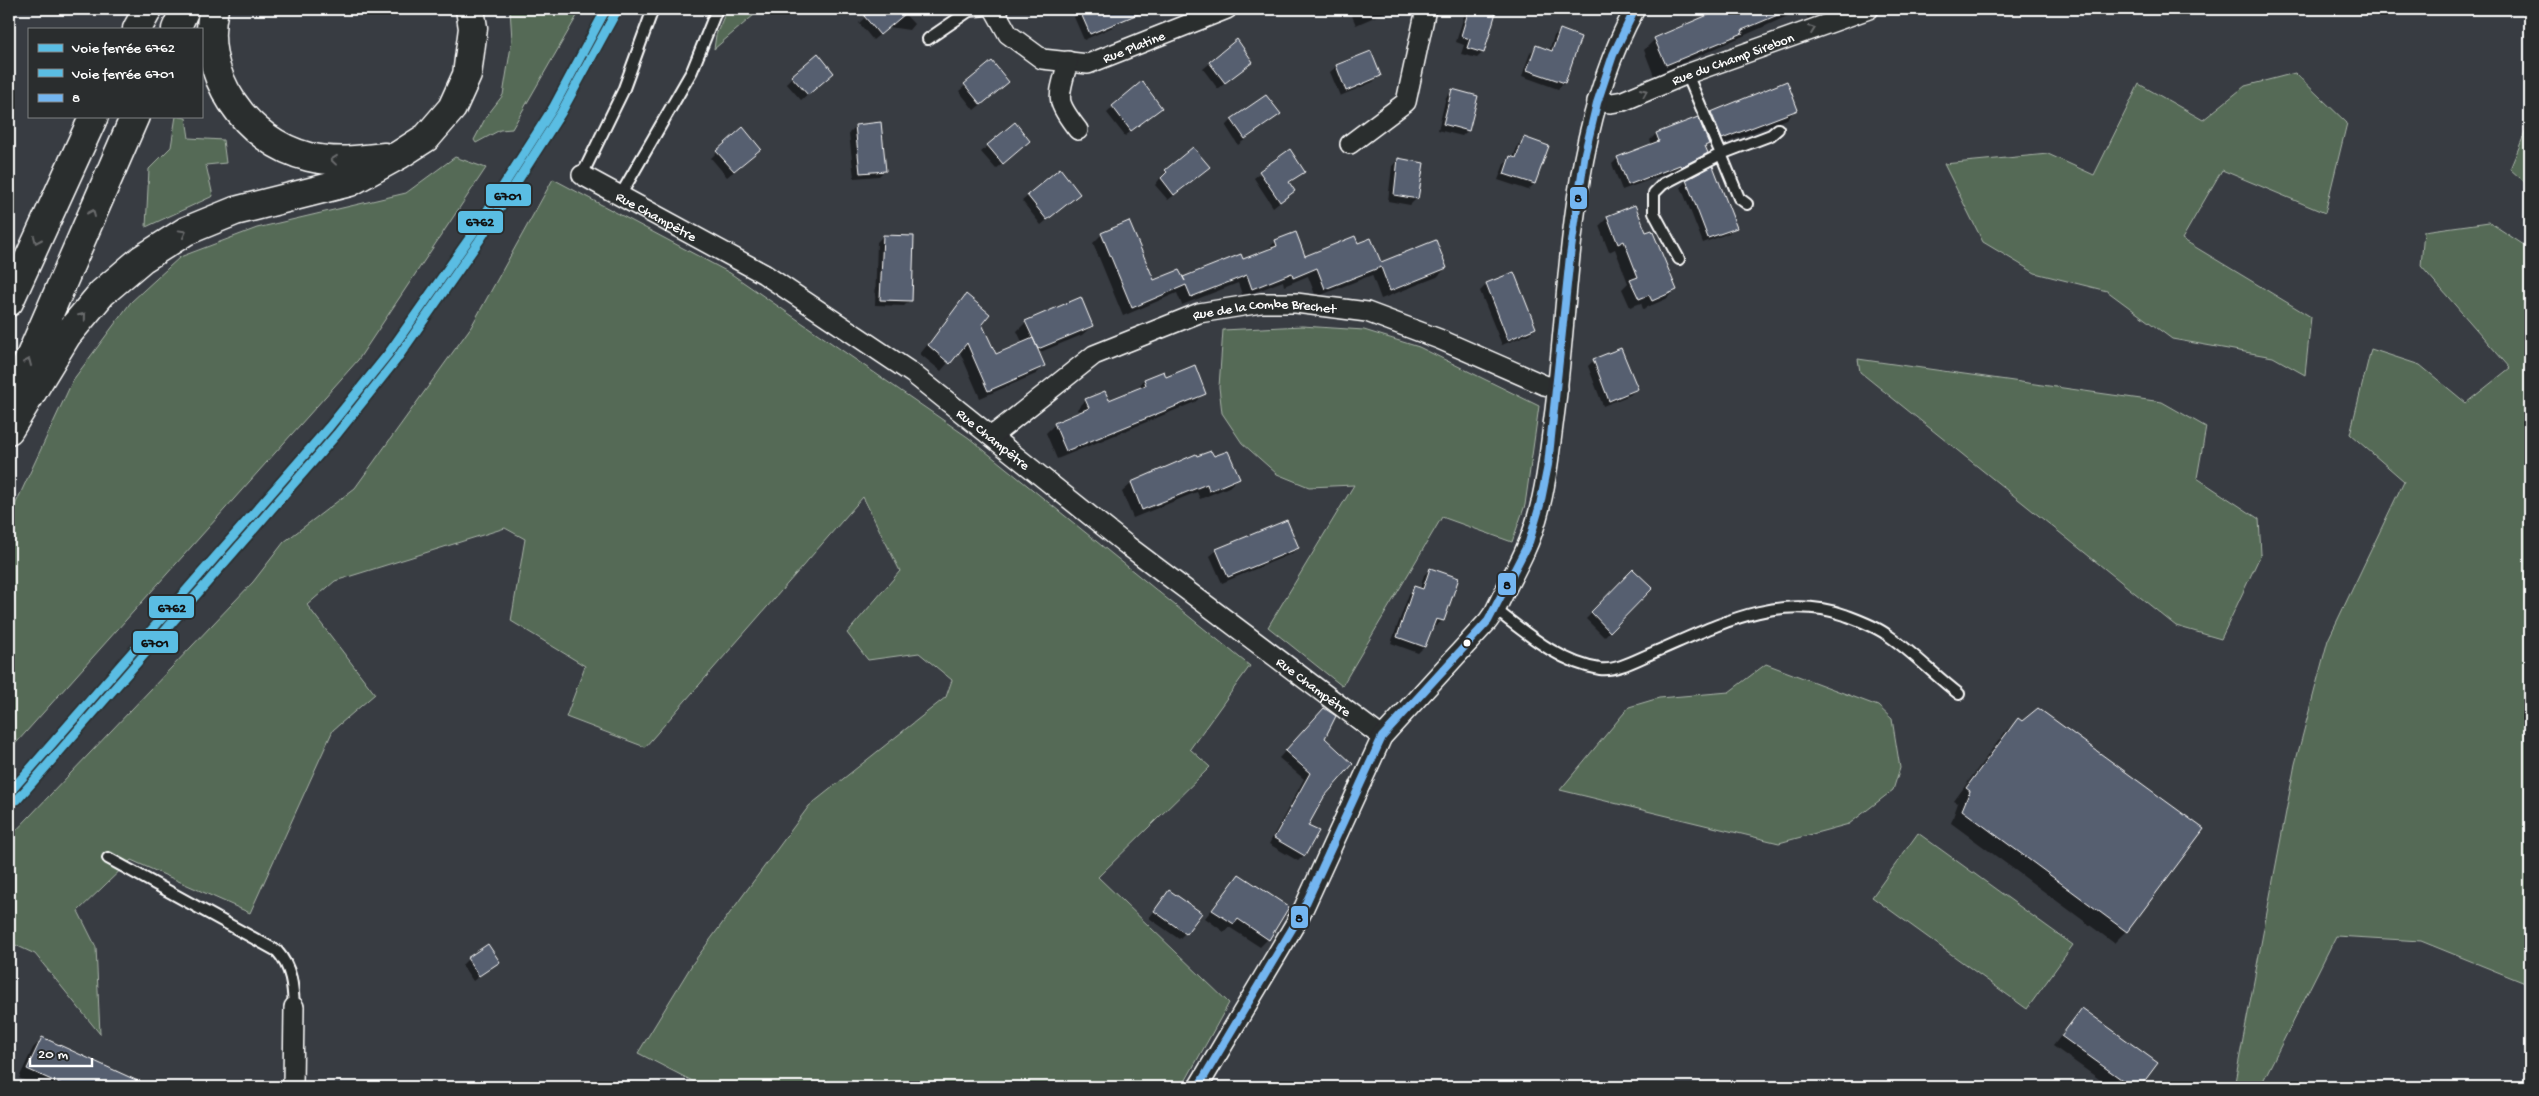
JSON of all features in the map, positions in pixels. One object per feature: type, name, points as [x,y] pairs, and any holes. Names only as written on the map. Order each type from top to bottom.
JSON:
[{"type":"highway","points":[[138,28],[148,9]]},
{"type":"highway","points":[[176,28],[185,9]]},
{"type":"highway","points":[[214,9],[211,22],[215,69],[243,118],[278,146],[310,157],[346,161],[399,155]]},
{"type":"highway","points":[[9,430],[67,335],[102,293],[142,259],[194,228],[235,211],[350,182],[427,137],[452,108],[467,75],[473,28],[470,9]]},
{"type":"highway","points":[[9,302],[93,118]]},
{"type":"highway","points":[[9,407],[134,118]]},
{"type":"street","name":"Rue Platine","points":[[994,9],[1008,34],[1042,58],[1088,64],[1227,9]]},
{"type":"street","points":[[1350,144],[1406,102],[1426,9]]},
{"type":"street","points":[[1198,1087],[1301,914],[1382,737],[1446,668],[1496,610],[1532,535],[1548,468],[1576,216],[1585,154],[1597,101],[1622,33],[1635,9]]},
{"type":"street","name":"Rue du Champ Sirebon","points":[[1597,101],[1611,103],[1623,101],[1687,74],[1869,9]]},
{"type":"street","points":[[1068,61],[1059,101],[1062,110],[1078,130]]},
{"type":"street","name":"Rue Champêtre","points":[[582,175],[646,208],[764,274],[912,373],[1128,546],[1382,737]]},
{"type":"street","name":"Rue de la Combe Brechet","points":[[992,436],[1094,355],[1199,313],[1261,303],[1296,303],[1366,312],[1439,339],[1544,385],[1558,388]]},
{"type":"street","points":[[293,1087],[294,1007]]},
{"type":"lane","points":[[582,175],[623,91],[653,9]]},
{"type":"lane","points":[[620,196],[692,71],[717,9]]},
{"type":"lane","points":[[928,39],[969,11],[994,9]]},
{"type":"lane","points":[[1687,74],[1739,198],[1748,204]]},
{"type":"lane","points":[[1679,259],[1654,212],[1654,193],[1663,184],[1721,154],[1771,135],[1778,129]]},
{"type":"lane","points":[[1496,610],[1542,644],[1577,662],[1601,670],[1625,665],[1743,614],[1770,608],[1801,607],[1835,613],[1886,633],[1959,694]]},
{"type":"lane","points":[[108,858],[278,951],[284,959],[292,979],[294,1007]]},
{"type":"green space","points":[[510,9],[581,9],[512,129],[500,130],[476,143],[474,140],[486,117],[503,95],[512,40]]},
{"type":"green space","points":[[727,9],[761,9],[714,49],[716,35]]},
{"type":"green space","points":[[2295,73],[2347,123],[2325,213],[2222,170],[2182,239],[2311,317],[2305,375],[2273,357],[2172,339],[2107,291],[2035,273],[1983,242],[1944,164],[2048,154],[2094,175],[2139,84],[2203,120],[2245,86]]},
{"type":"green space","points":[[176,118],[186,118],[189,138],[223,140],[226,163],[206,165],[213,196],[146,227],[149,169],[171,147]]},
{"type":"green space","points":[[2527,128],[2530,129],[2530,187],[2510,169]]},
{"type":"green space","points":[[455,157],[486,168],[358,360],[9,751],[9,518],[73,380],[131,302],[180,257],[257,228],[406,193]]},
{"type":"green space","points":[[553,179],[730,273],[969,438],[1250,666],[1190,749],[1210,767],[1098,877],[1229,1003],[1182,1087],[704,1087],[638,1053],[693,963],[809,806],[946,697],[952,680],[919,653],[868,660],[847,633],[900,571],[863,497],[645,747],[566,717],[585,666],[511,621],[525,539],[505,528],[335,581],[307,605],[375,694],[333,730],[250,913],[131,860],[78,911],[96,947],[100,1034],[35,954],[9,942],[9,838],[253,582],[284,542],[355,488],[471,327]]},
{"type":"green space","points":[[2489,222],[2530,249],[2530,985],[2421,941],[2336,936],[2260,1087],[2234,1087],[2295,764],[2328,640],[2404,481],[2350,434],[2371,349],[2420,365],[2466,403],[2510,368],[2421,266],[2424,231]]},
{"type":"green space","points":[[1302,326],[1364,330],[1419,347],[1539,406],[1525,505],[1512,542],[1442,517],[1342,686],[1268,627],[1354,485],[1309,487],[1277,474],[1242,443],[1222,413],[1219,387],[1223,330]]},
{"type":"green space","points":[[1858,359],[2162,402],[2206,427],[2197,478],[2259,519],[2261,554],[2221,639],[2176,626],[1860,372]]},
{"type":"green space","points":[[1766,664],[1878,706],[1892,719],[1900,768],[1893,790],[1849,824],[1779,843],[1560,790],[1629,707],[1659,698],[1729,692]]},
{"type":"green space","points":[[1918,833],[2073,945],[2027,1009],[1872,897]]},
{"type":"building","points":[[872,9],[911,9],[880,35],[864,16]]},
{"type":"building","points":[[1079,9],[1150,9],[1090,34]]},
{"type":"building","points":[[1469,9],[1497,9],[1484,53],[1467,48],[1470,39],[1461,36]]},
{"type":"building","points":[[1722,9],[1792,9],[1742,30],[1743,33],[1666,65],[1654,38]]},
{"type":"building","points":[[1560,29],[1581,37],[1565,83],[1527,70],[1536,45],[1552,51]]},
{"type":"building","points":[[1237,39],[1253,62],[1225,83],[1209,62]]},
{"type":"building","points":[[1371,51],[1381,76],[1346,91],[1336,65]]},
{"type":"building","points":[[818,53],[834,73],[808,95],[791,76]]},
{"type":"building","points":[[992,61],[1009,82],[981,105],[964,84]]},
{"type":"building","points":[[1142,81],[1162,108],[1131,131],[1112,106]]},
{"type":"building","points":[[1787,81],[1798,110],[1722,139],[1711,112]]},
{"type":"building","points":[[1452,89],[1478,96],[1469,131],[1443,124]]},
{"type":"building","points":[[1266,95],[1281,114],[1245,139],[1231,119]]},
{"type":"building","points":[[1698,117],[1709,144],[1705,146],[1708,153],[1681,167],[1680,165],[1628,185],[1617,157],[1659,141],[1656,133]]},
{"type":"building","points":[[881,122],[886,171],[860,173],[855,125]]},
{"type":"building","points":[[1015,122],[1030,141],[1003,164],[987,145]]},
{"type":"building","points":[[743,127],[761,149],[734,171],[716,151]]},
{"type":"building","points":[[1524,137],[1549,146],[1535,184],[1504,174],[1510,156],[1516,158]]},
{"type":"building","points":[[1193,147],[1210,167],[1174,195],[1161,178],[1167,172],[1165,170]]},
{"type":"building","points":[[1290,149],[1305,172],[1289,182],[1295,191],[1280,202],[1259,171]]},
{"type":"building","points":[[1398,158],[1424,163],[1418,199],[1394,195]]},
{"type":"building","points":[[1713,166],[1737,228],[1708,238],[1686,180]]},
{"type":"building","points":[[1060,168],[1080,194],[1047,220],[1027,195]]},
{"type":"building","points":[[1635,205],[1646,232],[1652,230],[1677,290],[1652,301],[1649,295],[1639,299],[1630,280],[1638,277],[1624,241],[1618,244],[1607,216]]},
{"type":"building","points":[[1129,221],[1154,280],[1179,270],[1185,281],[1183,277],[1241,254],[1243,259],[1277,246],[1275,240],[1296,232],[1305,256],[1355,236],[1358,243],[1371,238],[1381,262],[1436,240],[1447,268],[1390,291],[1381,267],[1325,289],[1317,268],[1293,278],[1292,273],[1252,289],[1247,275],[1191,297],[1186,285],[1132,308],[1101,233]]},
{"type":"building","points":[[883,235],[914,236],[912,301],[880,300]]},
{"type":"building","points":[[1514,272],[1536,328],[1508,340],[1486,283]]},
{"type":"building","points":[[966,294],[990,314],[982,324],[996,354],[1033,338],[1045,366],[988,391],[967,343],[950,364],[928,345]]},
{"type":"building","points":[[1081,297],[1093,326],[1038,349],[1025,321]]},
{"type":"building","points":[[1621,348],[1638,389],[1609,401],[1593,359]]},
{"type":"building","points":[[1195,365],[1206,394],[1066,451],[1054,423],[1089,408],[1085,399],[1105,391],[1109,400],[1146,385],[1144,379],[1164,371],[1166,377]]},
{"type":"building","points":[[1211,451],[1214,456],[1228,451],[1240,478],[1209,491],[1207,484],[1142,510],[1131,482],[1196,454],[1197,456]]},
{"type":"building","points":[[1287,520],[1299,548],[1228,577],[1216,549]]},
{"type":"building","points":[[1430,568],[1459,578],[1444,621],[1436,619],[1425,647],[1397,637],[1414,586],[1423,589]]},
{"type":"building","points":[[1633,569],[1653,588],[1610,632],[1591,612]]},
{"type":"building","points":[[1324,708],[1336,716],[1325,738],[1353,764],[1324,797],[1308,826],[1319,831],[1305,856],[1274,838],[1310,773],[1285,751]]},
{"type":"building","points":[[2038,708],[2204,829],[2127,932],[1962,810],[1970,791],[1966,788],[2018,718],[2022,721]]},
{"type":"building","points":[[1239,874],[1289,907],[1269,940],[1238,919],[1234,924],[1212,910]]},
{"type":"building","points":[[1169,890],[1202,913],[1186,934],[1154,911]]},
{"type":"building","points":[[488,944],[500,962],[479,976],[467,958]]},
{"type":"building","points":[[2082,1008],[2158,1063],[2140,1087],[2132,1087],[2061,1036]]},
{"type":"building","points":[[42,1037],[151,1087],[67,1087],[27,1069]]},
{"type":"rail line","name":"6762","points":[[9,793],[329,427],[388,354],[471,236],[553,108],[606,9]]},
{"type":"rail line","name":"6701","points":[[17,800],[337,434],[396,360],[479,241],[561,113],[615,14]]},
{"type":"transit line","name":"8","points":[[1198,1087],[1301,914],[1382,737],[1488,621],[1529,542],[1540,505],[1548,465],[1570,256],[1585,153],[1597,103],[1613,55],[1635,9]]}]
